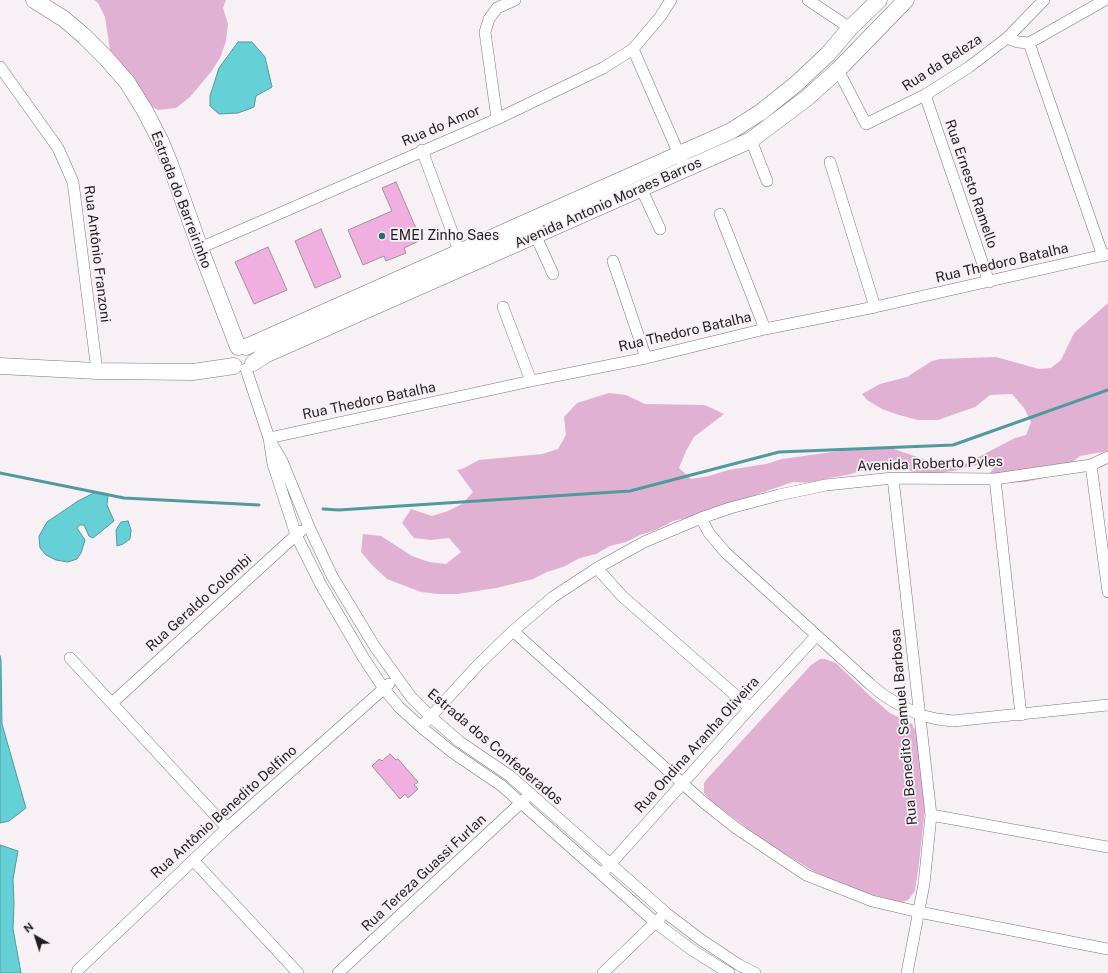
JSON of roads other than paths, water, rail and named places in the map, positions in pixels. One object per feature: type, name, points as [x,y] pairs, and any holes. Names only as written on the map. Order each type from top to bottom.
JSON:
[{"type":"street","name":"Estrada do Barreirinho","points":[[34,0],[64,19],[84,36],[127,82],[145,111],[161,142],[200,248],[242,347]]},
{"type":"street","points":[[497,118],[485,32],[489,19],[497,8],[515,0]]},
{"type":"street","name":"Rua do Amor","points":[[200,248],[497,118],[603,68],[633,49],[660,17],[671,0]]},
{"type":"street","points":[[808,0],[850,28]]},
{"type":"street","name":"Avenida Antonio Moraes Barros","points":[[242,347],[731,131],[761,112],[796,84],[828,54],[850,28],[879,0]]},
{"type":"street","name":"Avenida Antonio Moraes Barros","points":[[244,366],[265,355],[751,140],[807,98],[838,70],[906,0]]},
{"type":"street","name":"Rua da Beleza","points":[[838,70],[866,124],[925,95],[969,67],[1007,38],[1044,0]]},
{"type":"street","points":[[1007,38],[1018,42],[1029,43],[1097,2]]},
{"type":"street","points":[[1029,43],[1106,255]]},
{"type":"street","points":[[633,49],[686,168]]},
{"type":"street","name":"Rua Antônio Franzoni","points":[[0,67],[58,148],[73,182],[97,371]]},
{"type":"street","name":"Rua Ernesto Ramello","points":[[925,95],[989,282]]},
{"type":"street","points":[[751,140],[767,181]]},
{"type":"street","points":[[422,150],[465,266]]},
{"type":"street","points":[[830,162],[875,307]]},
{"type":"street","points":[[641,188],[660,229]]},
{"type":"street","points":[[720,214],[765,330]]},
{"type":"street","points":[[529,220],[553,274]]},
{"type":"street","name":"Rua Thedoro Batalha","points":[[269,438],[531,381],[646,358],[765,330],[989,282],[1106,255]]},
{"type":"street","points":[[614,261],[646,358]]},
{"type":"street","points":[[503,307],[531,381]]},
{"type":"street","points":[[242,347],[233,352],[232,362],[244,366]]},
{"type":"street","points":[[0,366],[97,371],[193,372],[244,366]]},
{"type":"street","name":"Estrada dos Confederados","points":[[244,366],[269,438],[282,461],[309,527],[332,576],[375,647],[411,697],[430,717],[460,742],[510,776],[666,913],[700,940],[739,965],[755,973]]},
{"type":"street","name":"Estrada dos Confederados","points":[[269,438],[273,464],[296,535],[321,585],[363,657],[399,707],[452,752],[502,786],[656,923],[692,950],[729,973]]},
{"type":"street","name":"Avenida Roberto Pyles","points":[[421,727],[478,665],[513,631],[553,597],[597,568],[644,542],[700,518],[772,497],[826,485],[893,478],[995,479],[1092,465],[1108,457]]},
{"type":"street","points":[[1092,465],[1108,592]]},
{"type":"street","name":"Rua Benedito Samuel Barbosa","points":[[893,478],[931,815],[924,884],[907,973]]},
{"type":"street","points":[[995,479],[1021,714]]},
{"type":"street","points":[[700,518],[709,533],[725,552],[816,636],[882,694],[896,703],[920,714],[937,719],[953,721],[1108,705]]},
{"type":"street","name":"Rua Geraldo Colombi","points":[[112,703],[296,535],[309,527]]},
{"type":"street","points":[[597,568],[622,596],[750,708]]},
{"type":"street","points":[[513,631],[702,801],[736,828],[806,875],[872,901],[919,912],[1108,948]]},
{"type":"street","name":"Rua Ondina Aranha Oliveira","points":[[602,874],[816,636]]},
{"type":"street","points":[[70,658],[227,828]]},
{"type":"street","name":"Rua Antônio Benedito Delfino","points":[[77,973],[78,970],[227,828],[396,678]]},
{"type":"street","name":"Rua Tereza Guassi Furlan","points":[[338,973],[530,794]]},
{"type":"street","points":[[931,815],[1108,847]]},
{"type":"street","points":[[193,860],[298,973]]},
{"type":"street","points":[[603,973],[666,913]]},
{"type":"water","points":[[238,42],[252,42],[265,57],[272,87],[256,96],[254,107],[238,113],[219,114],[210,106],[210,96],[219,68]]},
{"type":"water","points":[[96,492],[108,494],[107,505],[114,521],[93,538],[89,536],[84,525],[79,525],[77,528],[85,540],[81,553],[77,559],[68,562],[56,560],[46,555],[40,548],[39,536],[47,522],[78,501]]},
{"type":"water","points":[[128,521],[131,530],[130,539],[117,546],[116,530],[121,522]]},
{"type":"water","points":[[0,656],[2,724],[26,808],[9,821],[0,823]]},
{"type":"water","points":[[0,845],[18,851],[13,879],[13,929],[21,973],[0,973]]},
{"type":"waterway","points":[[323,509],[339,510],[630,491],[779,452],[953,445],[1108,390]]},
{"type":"waterway","points":[[0,473],[124,498],[259,505]]},
{"type":"place","name":"EMEI Zinho Saes","points":[[382,236]]}]
